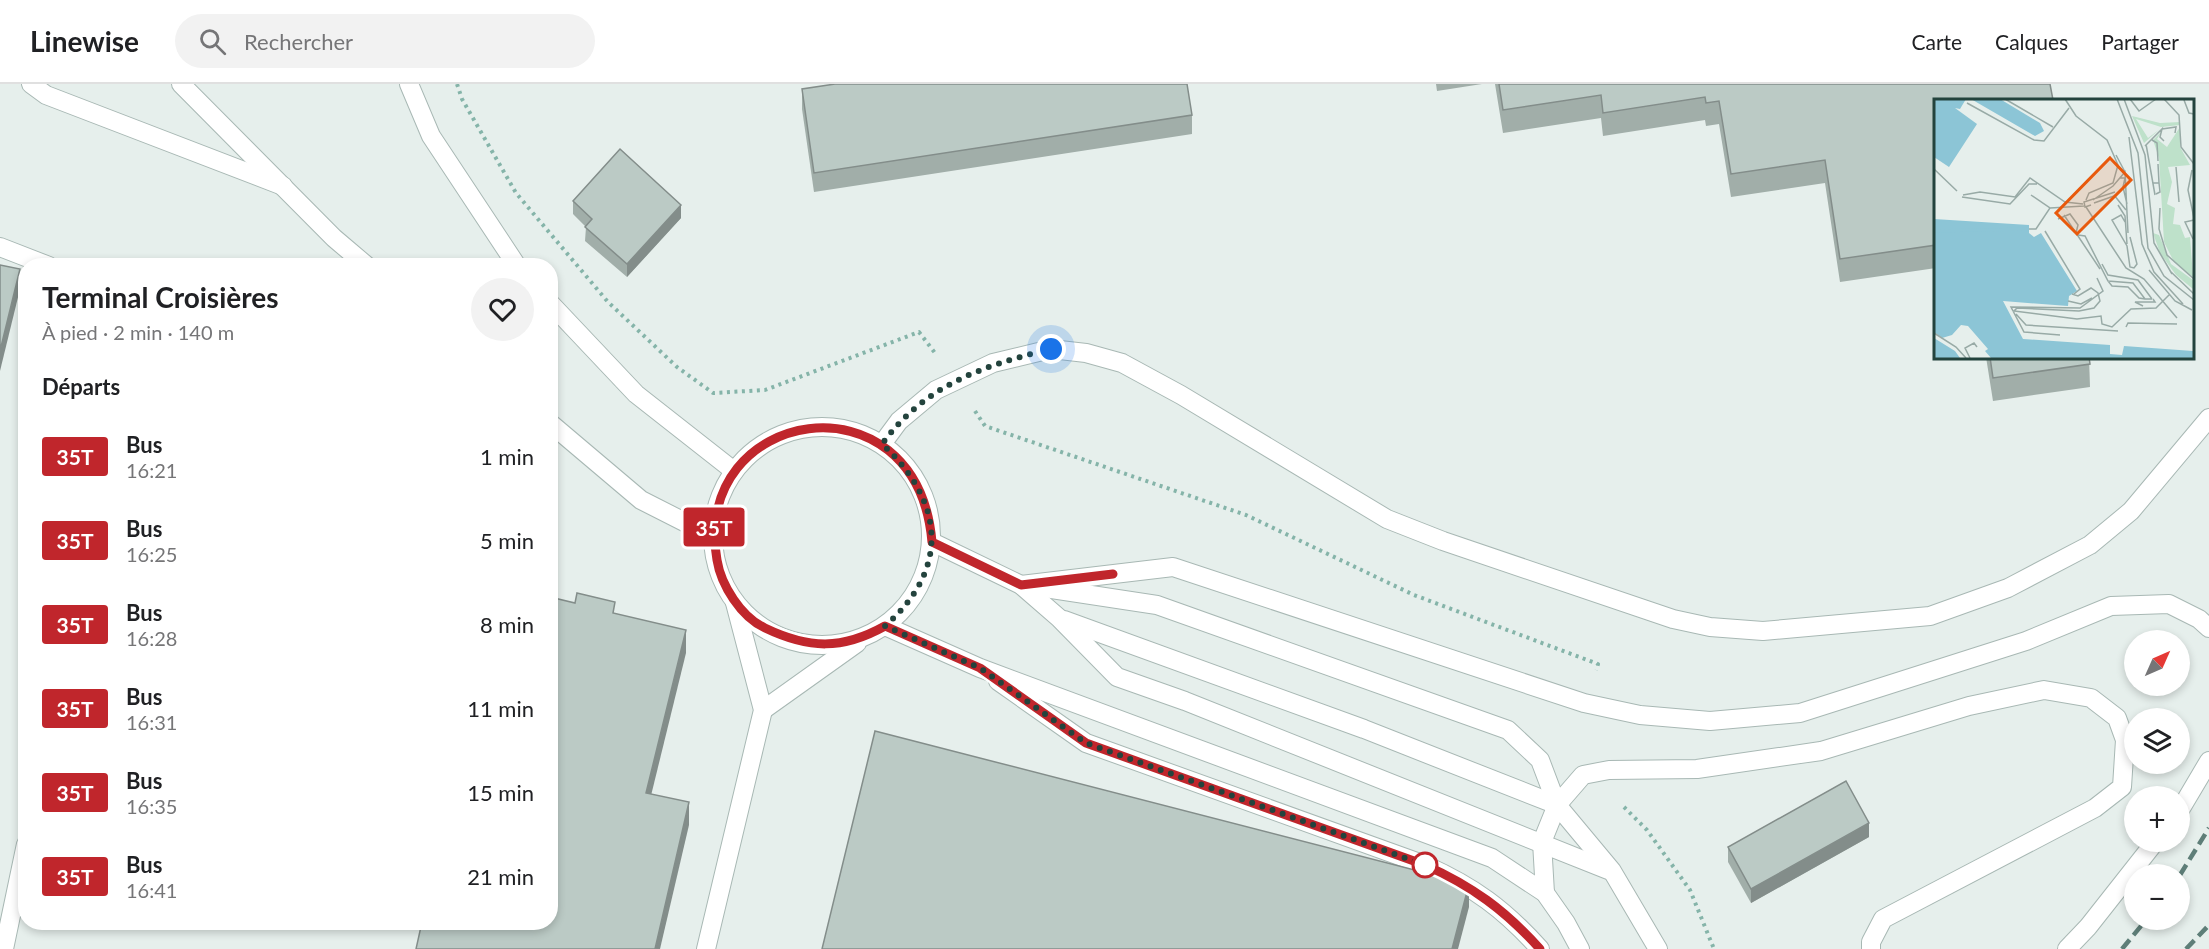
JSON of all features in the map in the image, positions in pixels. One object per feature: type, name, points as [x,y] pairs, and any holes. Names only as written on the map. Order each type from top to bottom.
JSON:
[{"type":"lane","points":[[32,84],[46,95],[283,186]]},
{"type":"lane","points":[[181,84],[359,258]]},
{"type":"lane","points":[[409,84],[431,136],[512,258]]},
{"type":"lane","points":[[0,247],[28,258]]},
{"type":"lane","points":[[558,311],[636,394],[734,471]]},
{"type":"lane","points":[[882,444],[899,421],[936,390],[993,363],[1051,349],[1086,353],[1122,363],[1172,390],[1387,519],[1443,541],[1672,619],[1710,627],[1763,632],[1930,616],[2008,588],[2090,545],[2123,518],[2209,418]]},
{"type":"lane","points":[[706,949],[763,710],[734,601],[718,570],[712,536],[718,502],[734,471],[759,447],[788,432],[820,427],[852,431],[882,444],[903,464],[920,487],[929,514],[932,542],[927,567],[918,590],[903,610],[885,626],[863,638],[763,710]]},
{"type":"lane","points":[[558,430],[641,500],[712,536]]},
{"type":"lane","points":[[932,542],[1021,585],[1059,618],[1117,677],[1185,701],[1542,842],[1612,872]]},
{"type":"lane","points":[[1021,585],[1173,567],[1584,703],[1640,715],[1710,721],[1800,713],[2026,641],[2111,606],[2169,604],[2199,619],[2209,628]]},
{"type":"lane","points":[[1021,585],[1157,605],[1508,730],[1540,760],[1557,805],[1612,872],[1658,949]]},
{"type":"lane","points":[[734,601],[760,626],[793,641],[829,645],[863,638]]},
{"type":"lane","points":[[1059,618],[1364,729],[1557,805]]},
{"type":"lane","points":[[885,626],[980,668],[1492,858],[1545,893],[1566,923],[1580,949]]},
{"type":"lane","points":[[980,668],[1086,743],[1425,865],[1464,883],[1512,918],[1540,949]]},
{"type":"lane","points":[[1545,893],[1542,842],[1557,805],[1584,775],[1609,770],[1697,769],[1821,751],[1969,706],[2044,690],[2091,698],[2117,718],[2125,740],[2122,787],[2095,808],[1883,919],[1871,942],[1871,949]]},
{"type":"lane","points":[[2190,793],[2209,760]]},
{"type":"lane","points":[[2067,949],[2088,927],[2147,852]]},
{"type":"lane","points":[[4,949],[18,880]]},
{"type":"lane","points":[[10,916],[18,910]]},
{"type":"path","points":[[457,84],[462,99],[516,193],[608,302],[677,367]]},
{"type":"building","points":[[835,84],[1187,84],[1192,115],[814,173],[802,89]]},
{"type":"building","points":[[1499,84],[2050,84],[2053,99],[1934,99],[1934,245],[1840,259],[1825,160],[1731,174],[1719,101],[1706,103],[1705,97],[1603,113],[1601,95],[1503,110]]},
{"type":"building","points":[[620,149],[681,205],[627,264],[585,227],[592,219],[573,201]]},
{"type":"building","points":[[0,265],[18,269],[18,277],[0,351]]},
{"type":"building","points":[[1990,358],[2089,358],[2090,364],[1993,378]]},
{"type":"building","points":[[577,593],[615,602],[613,613],[686,630],[646,793],[689,802],[655,949],[416,949],[420,930],[558,930],[558,599],[575,603]]},
{"type":"building","points":[[875,731],[1469,884],[1452,949],[822,949]]},
{"type":"building","points":[[1846,781],[1869,823],[1751,889],[1728,847]]},
{"type":"railway","points":[[2187,864],[2209,828]]},
{"type":"railway","points":[[2186,949],[2209,925]]},
{"type":"railway","points":[[2122,949],[2138,930]]},
{"type":"bus line","name":"35T","points":[[1113,574],[1021,585],[932,542],[929,514],[920,487],[903,464],[882,444],[852,431],[820,427],[788,432],[759,447],[734,471],[718,502],[712,536],[718,570],[734,601],[760,626],[793,641],[829,645],[863,638],[885,626],[980,668],[1086,743],[1425,865],[1464,883],[1512,918],[1540,949]]},
{"type":"route","points":[[1051,349],[993,363],[936,390],[899,421],[882,444],[903,464],[920,487],[929,514],[932,542],[927,567],[918,590],[903,610],[885,626],[980,668],[1086,743],[1425,865]]}]
